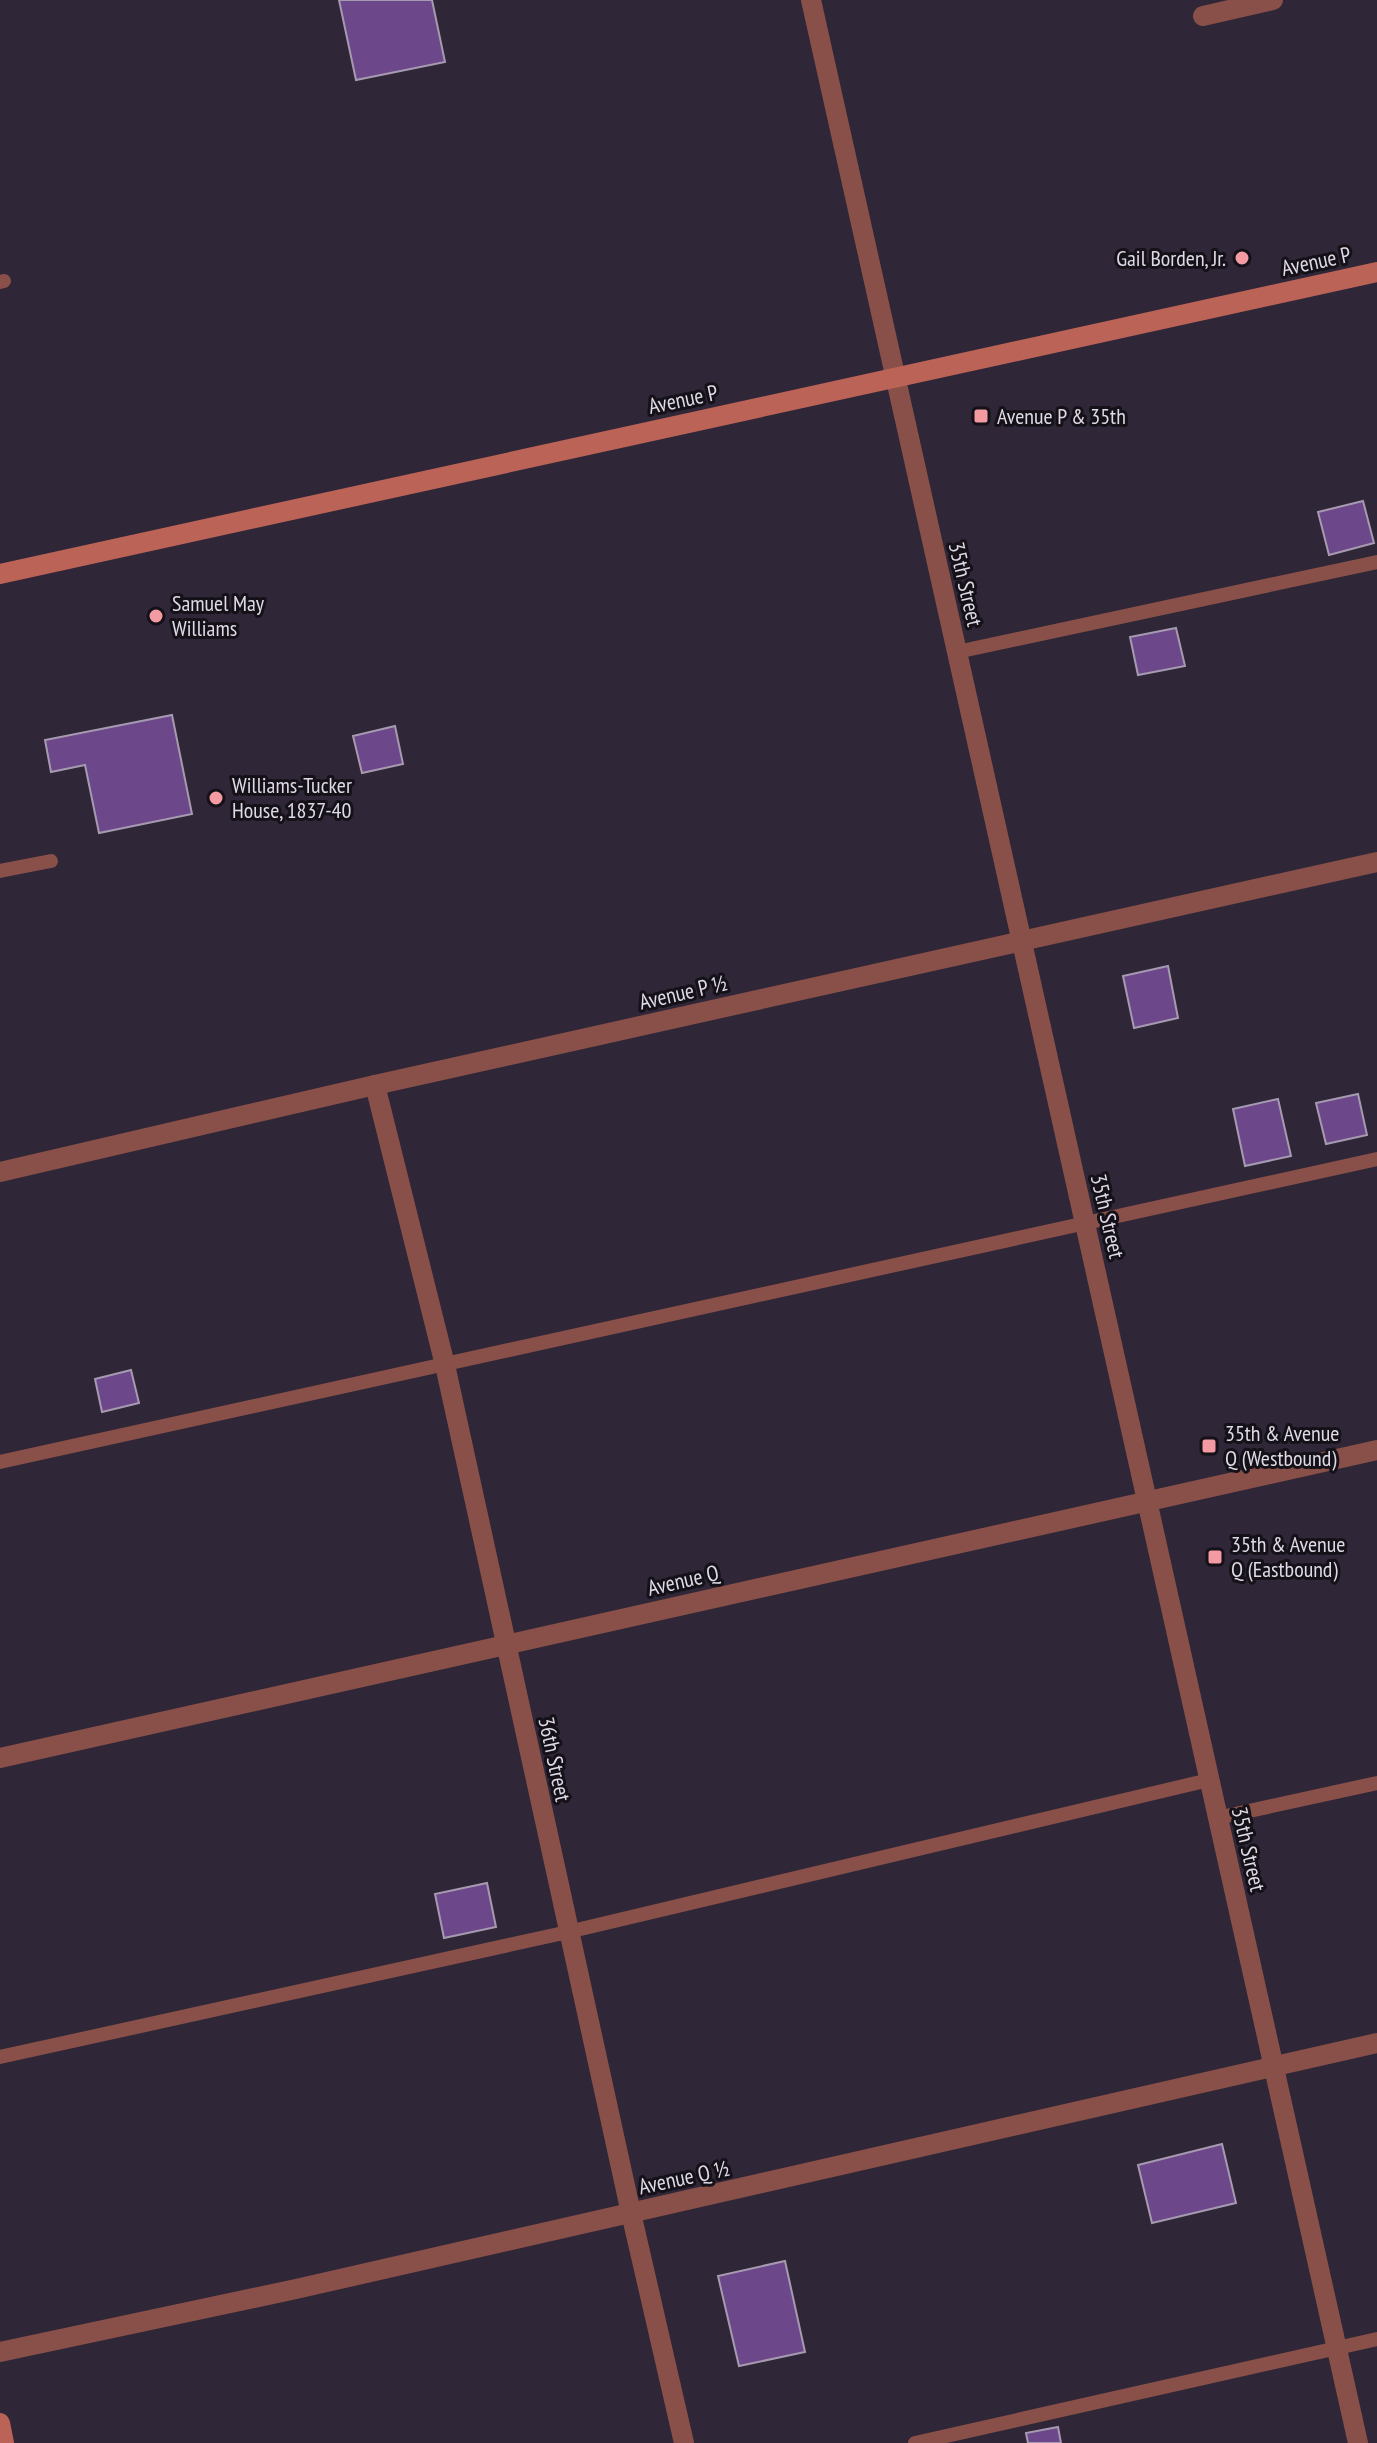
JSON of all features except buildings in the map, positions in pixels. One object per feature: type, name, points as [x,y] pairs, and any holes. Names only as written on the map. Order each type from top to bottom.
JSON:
[{"type":"main road","name":"Avenue P","points":[[0,574],[1377,272]]},
{"type":"main road","points":[[0,2423],[4,2443]]},
{"type":"street","name":"35th Street","points":[[811,0],[1358,2443]]},
{"type":"street","points":[[1203,16],[1273,0]]},
{"type":"street","name":"Avenue P ½","points":[[0,1172],[375,1085],[1377,862]]},
{"type":"street","name":"36th Street","points":[[375,1085],[445,1365],[568,1932],[684,2443]]},
{"type":"street","name":"Avenue Q","points":[[0,1758],[1377,1450]]},
{"type":"street","name":"Avenue Q ½","points":[[0,2352],[296,2289],[1377,2043]]},
{"type":"lane","points":[[957,652],[1377,562]]},
{"type":"lane","points":[[0,871],[51,861]]},
{"type":"lane","points":[[0,1462],[1377,1159]]},
{"type":"lane","points":[[0,2057],[568,1932],[1209,1780]]},
{"type":"lane","points":[[1217,1818],[1377,1783]]},
{"type":"lane","points":[[915,2443],[1377,2339]]},
{"type":"place","name":"Gail Borden, Jr.","points":[[1242,258]]},
{"type":"place","name":"Avenue P & 35th","points":[[981,416]]},
{"type":"place","name":"Samuel May Williams","points":[[156,616]]},
{"type":"place","name":"Williams-Tucker House, 1837-40","points":[[216,798]]},
{"type":"place","name":"35th & Avenue Q (Westbound)","points":[[1209,1446]]},
{"type":"place","name":"35th & Avenue Q (Eastbound)","points":[[1215,1557]]}]
